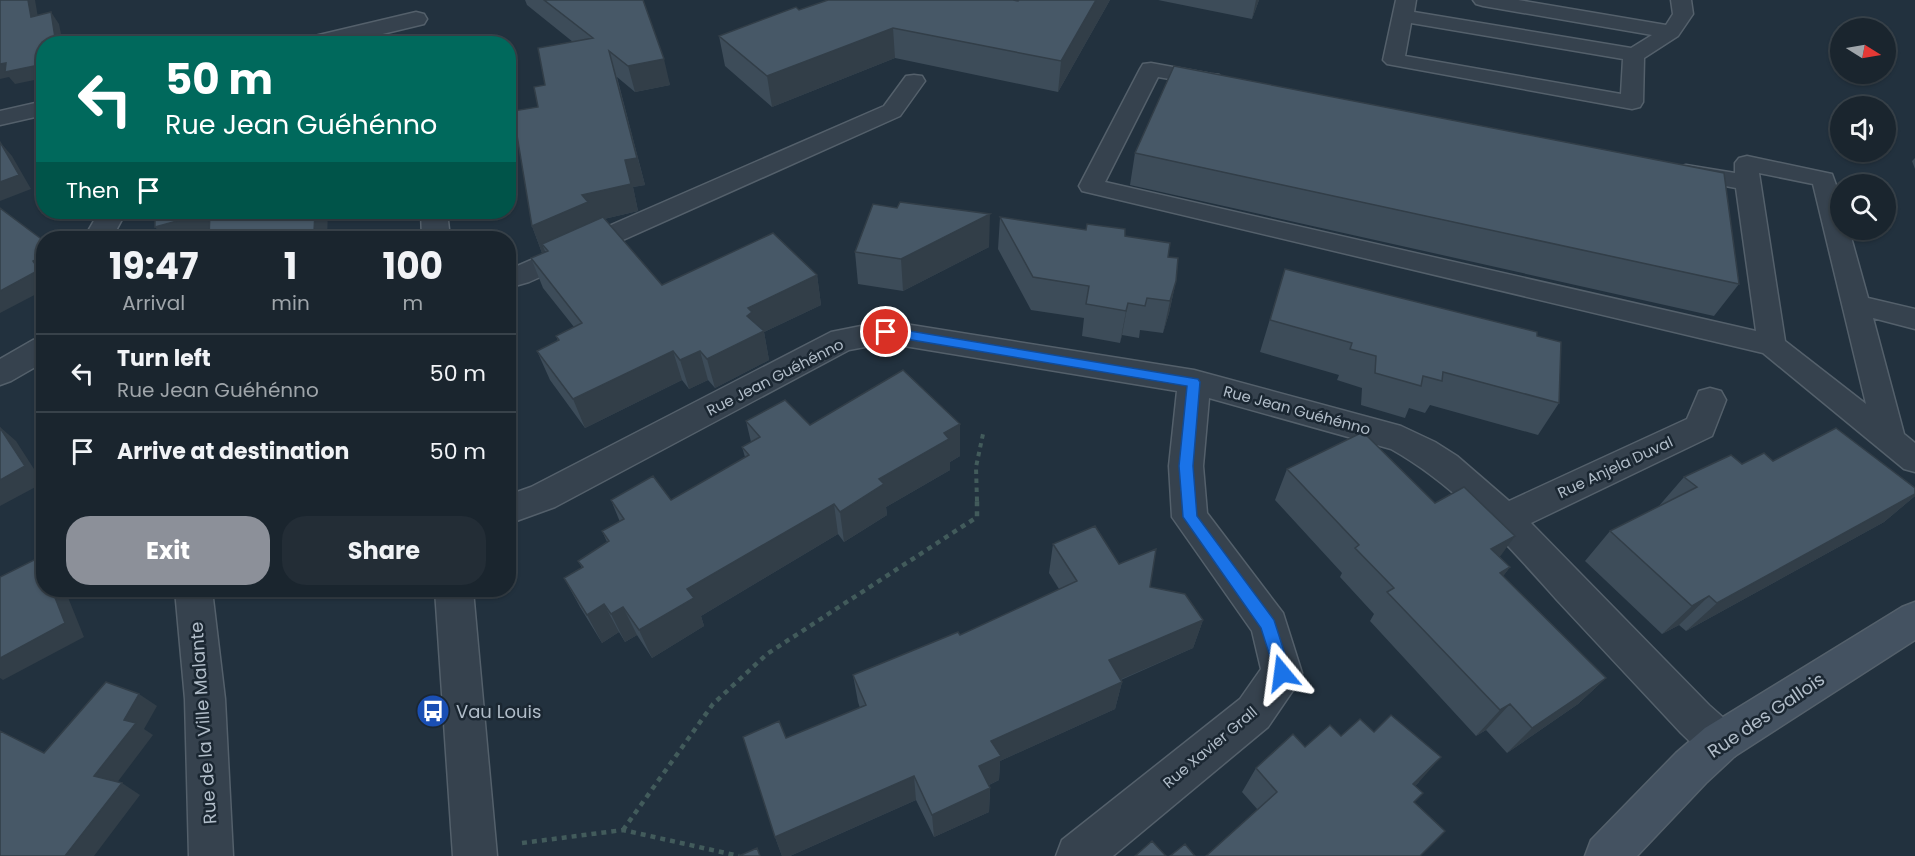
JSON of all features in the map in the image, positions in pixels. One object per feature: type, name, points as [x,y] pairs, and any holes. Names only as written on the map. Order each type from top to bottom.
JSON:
[{"type":"main road","name":"Rue des Gallois","points":[[1607,856],[1690,768],[1720,742],[1915,619]]},
{"type":"street","points":[[334,36],[415,9],[420,36]]},
{"type":"street","points":[[0,118],[36,110]]},
{"type":"street","name":"Rue Jean Guéhénno","points":[[516,507],[543,497],[842,340],[886,332],[1194,382],[1401,439],[1427,452],[1454,472],[1504,519],[1695,719],[1720,742]]},
{"type":"street","points":[[0,373],[36,353]]},
{"type":"street","name":"Rue Xavier Grall","points":[[1078,856],[1254,713],[1282,673],[1269,625],[1190,517],[1186,466],[1194,382]]},
{"type":"street","name":"Rue Anjela Duval","points":[[1504,519],[1700,427],[1710,400]]},
{"type":"street","name":"Rue de la Ville Malante","points":[[194,597],[206,699],[211,856]]},
{"type":"street","points":[[455,597],[475,853]]},
{"type":"lane","points":[[1483,0],[1671,32]]},
{"type":"lane","points":[[1634,55],[1632,102],[1394,60],[1405,8],[1634,55],[1671,32],[1683,14],[1681,0]]},
{"type":"lane","points":[[1233,84],[1151,69],[1091,186],[1772,345],[1915,460]]},
{"type":"lane","points":[[516,277],[892,111],[914,81]]},
{"type":"lane","points":[[1772,345],[1746,183],[1747,164],[1824,179],[1890,440]]},
{"type":"lane","points":[[1665,168],[1746,183]]},
{"type":"lane","points":[[1856,305],[1915,320]]},
{"type":"path","points":[[623,830],[713,704],[767,654],[977,517],[976,467],[983,434]]},
{"type":"path","points":[[475,853],[623,830],[739,856]]},
{"type":"building","points":[[0,0],[28,0],[31,17],[51,12],[55,36],[36,36],[36,66],[5,72],[6,63],[0,64]]},
{"type":"building","points":[[544,0],[643,0],[664,59],[628,66],[609,51],[637,158],[625,160],[631,184],[582,195],[588,202],[532,226],[516,129],[516,111],[538,107],[534,87],[545,85],[538,48],[593,38]]},
{"type":"building","points":[[828,0],[1096,0],[1061,61],[893,28],[767,76],[719,36],[796,7],[799,10]]},
{"type":"building","points":[[1174,66],[1724,173],[1739,284],[1135,153]]},
{"type":"building","points":[[0,142],[19,175],[0,182]]},
{"type":"building","points":[[900,202],[990,214],[901,259],[855,252],[873,204],[897,208]]},
{"type":"building","points":[[0,208],[36,235],[36,260],[33,261],[36,272],[0,291]]},
{"type":"building","points":[[603,217],[662,285],[773,233],[817,275],[748,308],[752,312],[747,316],[764,331],[707,359],[700,351],[680,360],[673,351],[573,399],[537,351],[559,340],[556,336],[582,323],[531,258],[548,251],[542,244]]},
{"type":"building","points":[[1000,217],[1086,230],[1087,224],[1125,229],[1125,236],[1170,243],[1168,257],[1178,258],[1176,281],[1170,301],[1147,298],[1145,306],[1128,303],[1126,311],[1086,304],[1089,286],[1033,277]]},
{"type":"building","points":[[155,219],[184,219],[155,227]]},
{"type":"building","points":[[210,219],[315,219],[314,231],[209,231]]},
{"type":"building","points":[[1285,269],[1537,332],[1537,336],[1561,342],[1559,403],[1443,372],[1442,381],[1423,376],[1421,386],[1375,373],[1376,356],[1350,349],[1352,343],[1270,320]]},
{"type":"building","points":[[903,370],[960,424],[944,433],[949,439],[879,479],[884,484],[840,512],[834,504],[687,589],[694,598],[639,630],[623,607],[611,614],[604,604],[587,615],[564,578],[583,567],[578,561],[609,541],[602,531],[624,519],[611,500],[653,476],[671,500],[749,455],[742,447],[760,437],[746,421],[785,400],[810,425]]},
{"type":"building","points":[[0,428],[25,466],[0,480]]},
{"type":"building","points":[[1836,428],[1915,488],[1915,494],[1717,603],[1709,596],[1692,606],[1610,531],[1697,487],[1684,477],[1731,455],[1742,464],[1764,453],[1773,461]]},
{"type":"building","points":[[1363,432],[1435,503],[1464,487],[1515,536],[1491,549],[1510,567],[1500,573],[1606,678],[1532,728],[1510,704],[1500,710],[1387,592],[1394,588],[1355,548],[1359,545],[1287,469]]},
{"type":"building","points":[[1095,526],[1119,564],[1156,549],[1150,587],[1185,594],[1203,620],[1109,660],[1122,682],[991,741],[1001,756],[979,766],[990,788],[932,815],[914,776],[775,837],[743,737],[779,721],[786,738],[866,705],[853,675],[958,632],[960,635],[1077,581],[1053,544]]},
{"type":"building","points":[[36,559],[36,597],[55,597],[65,623],[0,658],[0,577]]},
{"type":"building","points":[[106,682],[139,694],[124,720],[136,723],[94,776],[122,783],[65,856],[0,856],[0,731],[44,753]]},
{"type":"building","points":[[1391,715],[1441,757],[1413,784],[1423,793],[1414,802],[1445,831],[1420,856],[1206,856],[1277,792],[1256,768],[1293,734],[1305,747],[1330,725],[1341,736],[1360,719],[1374,732]]},
{"type":"building","points":[[1152,841],[1166,856],[1135,856]]},
{"type":"building","points":[[1185,844],[1195,856],[1170,856]]},
{"type":"building","points":[[757,848],[760,856],[739,856]]},
{"type":"place","name":"Vau Louis","points":[[433,711]]},
{"type":"route","points":[[886,332],[1194,382],[1186,466],[1190,517],[1269,625],[1282,673]]}]
